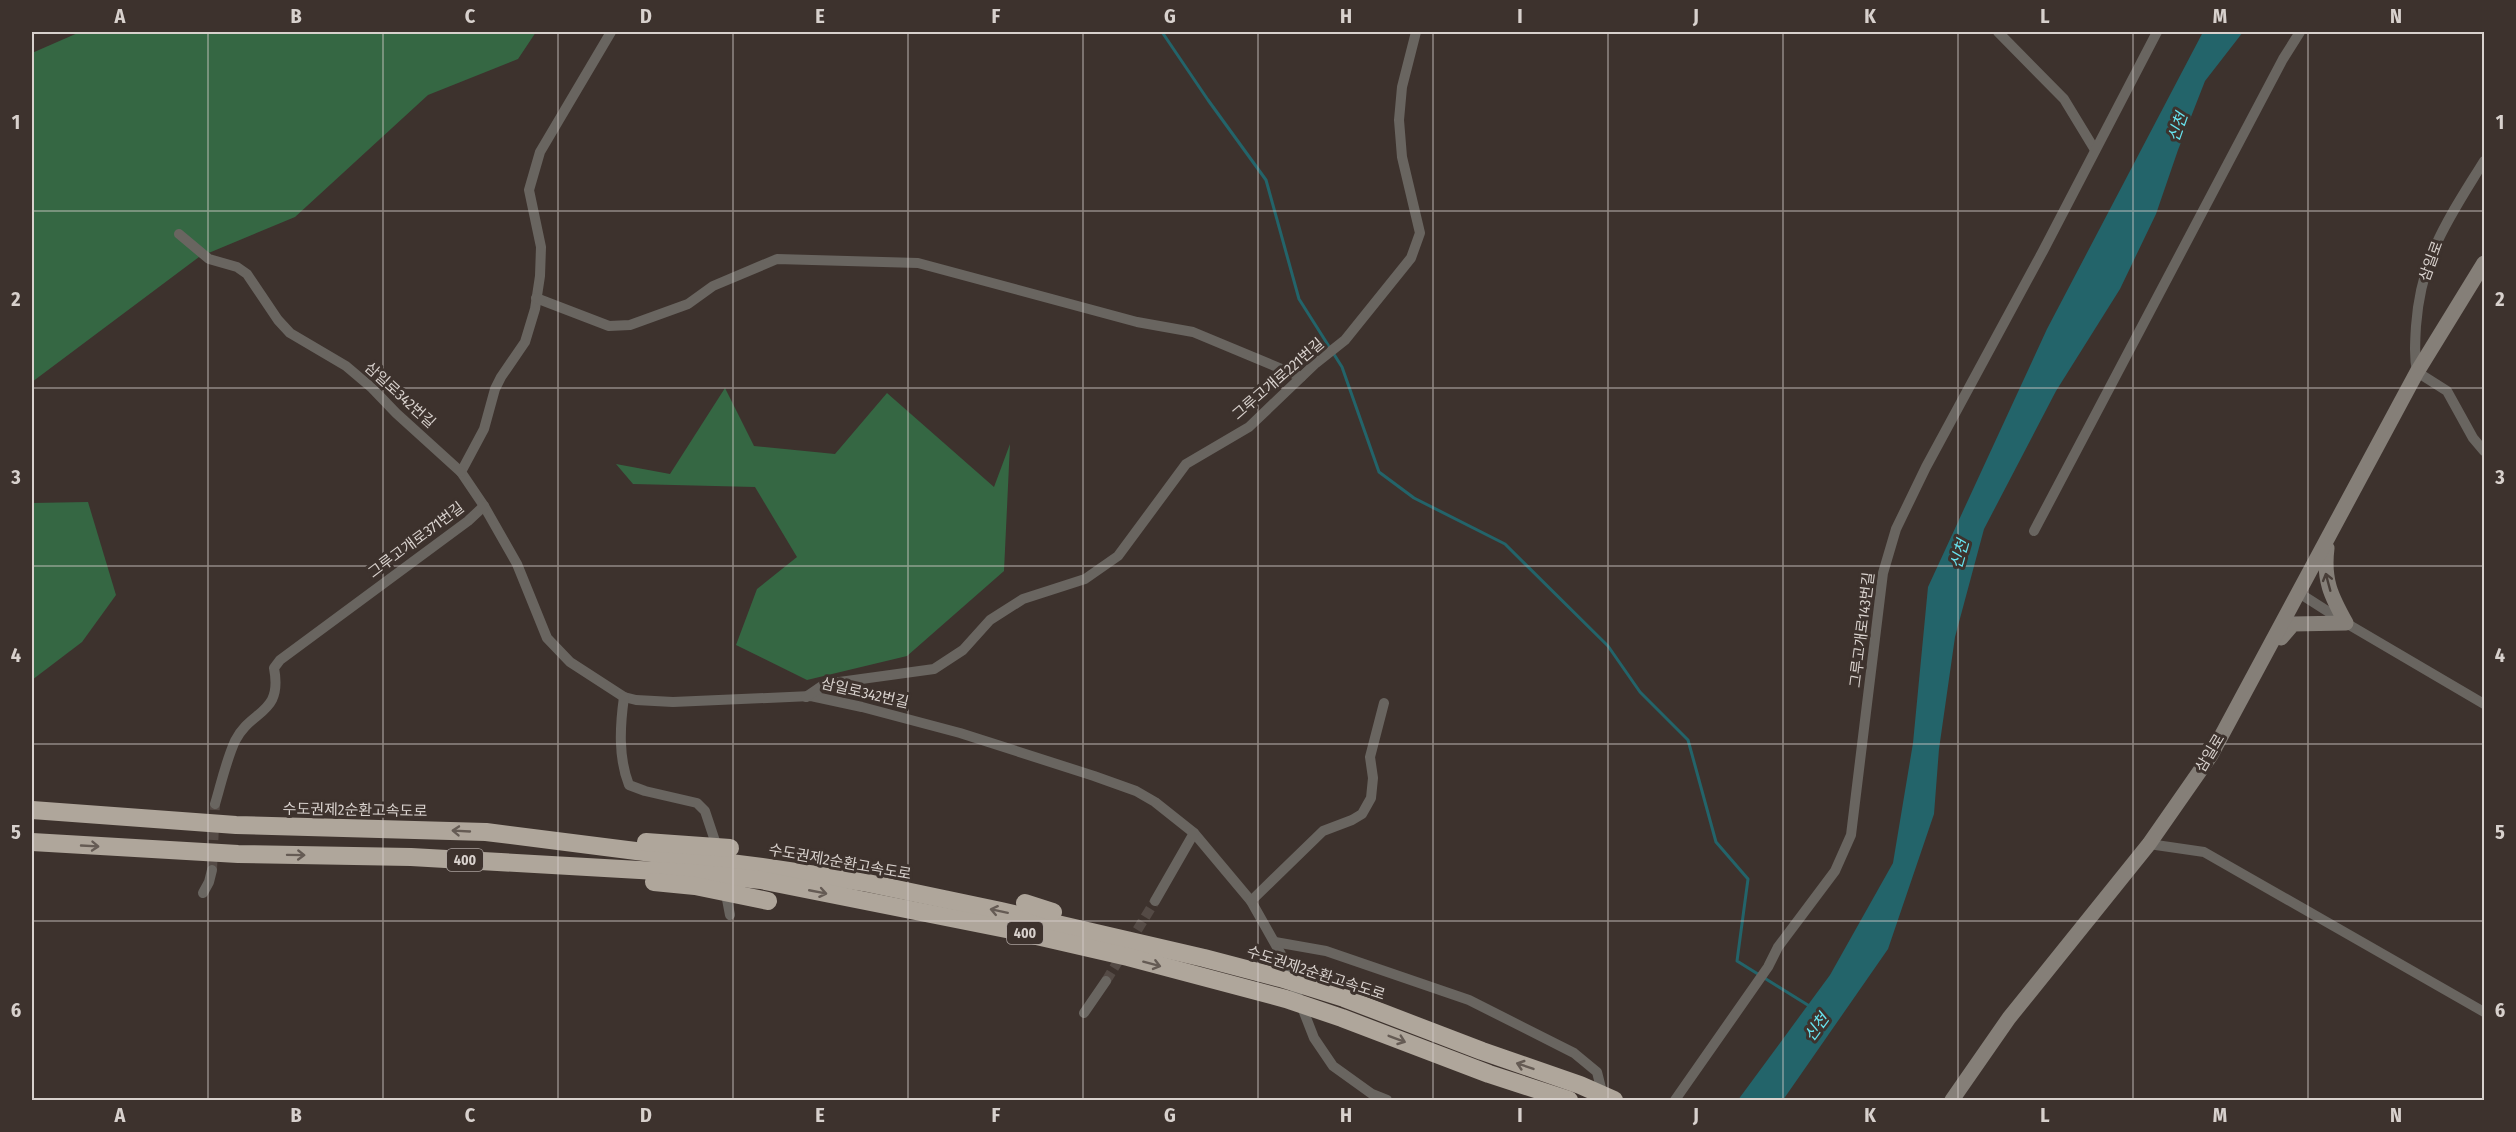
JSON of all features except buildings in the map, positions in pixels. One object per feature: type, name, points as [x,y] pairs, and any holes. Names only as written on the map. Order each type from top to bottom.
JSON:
[{"type":"highway","name":"수도권제2순환고속도로","points":[[32,810],[236,825],[486,832],[691,872]]},
{"type":"highway","points":[[486,832],[730,848]]},
{"type":"highway","name":"수도권제2순환고속도로","points":[[32,842],[204,853],[411,856],[761,874],[863,882],[1204,958],[1280,978],[1344,998],[1482,1051],[1608,1094]]},
{"type":"highway","points":[[691,872],[768,901]]},
{"type":"highway","name":"수도권제2순환고속도로","points":[[761,874],[1128,957],[1286,999],[1569,1101]]},
{"type":"highway","points":[[1025,903],[1204,958]]},
{"type":"highway","points":[[968,928],[1128,957]]},
{"type":"main road","name":"삼일로","points":[[1952,1101],[2009,1018],[2148,844],[2211,755],[2416,372],[2484,263]]},
{"type":"main road","points":[[2265,656],[2293,624],[2346,623],[2329,589],[2324,569],[2328,539]]},
{"type":"street","points":[[460,472],[482,435],[501,377],[525,342],[536,298],[540,276],[541,247],[529,190],[540,152],[611,32]]},
{"type":"street","name":"그루고개로221번길","points":[[806,697],[825,684],[934,669],[963,651],[990,620],[1023,599],[1085,579],[1118,556],[1186,464],[1249,427],[1316,363],[1346,340],[1411,258],[1420,233],[1402,157],[1399,120],[1402,87],[1416,32]]},
{"type":"street","points":[[1998,32],[2064,99],[2096,150]]},
{"type":"street","name":"그루고개로143번길","points":[[1676,1101],[1750,989],[1768,967],[1778,947],[1835,871],[1851,835],[1883,573],[1896,529],[1926,467],[2157,32]]},
{"type":"street","points":[[2034,531],[2187,238],[2283,59],[2300,32]]},
{"type":"street","name":"삼일로","points":[[2416,372],[2414,356],[2416,318],[2428,262],[2449,218],[2484,161]]},
{"type":"street","name":"삼일로342번길","points":[[179,234],[209,259],[237,267],[246,274],[278,320],[290,333],[346,366],[460,472]]},
{"type":"street","points":[[536,298],[609,326],[630,325],[688,304],[713,286],[777,259],[918,263],[1137,322],[1193,332],[1301,377]]},
{"type":"street","points":[[2416,372],[2447,391],[2473,438],[2484,451]]},
{"type":"street","name":"그루고개로371번길","points":[[215,804],[235,742],[244,728],[261,714],[273,698],[277,686],[274,668],[280,660],[468,521],[484,506],[460,472]]},
{"type":"street","name":"삼일로342번길","points":[[484,506],[517,564],[547,638],[570,662],[624,697],[673,702],[806,697],[862,707],[930,724],[1094,776],[1136,791],[1155,802],[1194,833],[1251,901],[1282,956],[1314,1038],[1333,1066],[1372,1094],[1387,1101]]},
{"type":"street","points":[[2299,593],[2484,704]]},
{"type":"street","points":[[624,697],[620,721],[623,769],[629,785],[697,803],[705,811],[717,841],[730,915]]},
{"type":"street","points":[[1251,901],[1323,831],[1362,814],[1371,798],[1373,778],[1371,757],[1384,703]]},
{"type":"street","points":[[1155,901],[1194,833]]},
{"type":"street","points":[[2148,844],[2204,852],[2484,1012]]},
{"type":"street","points":[[203,893],[212,870]]},
{"type":"street","points":[[1275,942],[1326,951],[1468,1000],[1574,1053],[1597,1072],[1608,1094]]},
{"type":"street","points":[[1084,1013],[1106,981]]},
{"type":"green space","points":[[80,32],[536,32],[518,59],[428,95],[295,217],[199,257],[32,382],[32,53]]},
{"type":"green space","points":[[725,388],[754,446],[835,454],[887,393],[994,487],[1010,444],[1004,571],[907,656],[807,680],[736,645],[757,589],[797,557],[755,487],[633,484],[616,464],[670,474]]},
{"type":"green space","points":[[88,502],[116,595],[82,642],[32,680],[32,503]]},
{"type":"water","name":"신천","points":[[2203,32],[2243,32],[2205,81],[2156,214],[2120,289],[2056,391],[1984,529],[1955,637],[1939,749],[1934,814],[1888,949],[1783,1100],[1738,1100],[1830,975],[1893,863],[1913,743],[1928,587],[2047,329]]},
{"type":"waterway","name":"신천","points":[[1162,32],[1266,180],[1299,299],[1342,367],[1379,472],[1414,498],[1505,544],[1608,646],[1640,692],[1688,740],[1716,842],[1748,879],[1737,961],[1811,1007]]},
{"type":"tunnel","points":[[212,870],[215,804]]},
{"type":"tunnel","points":[[1106,981],[1155,901]]}]
